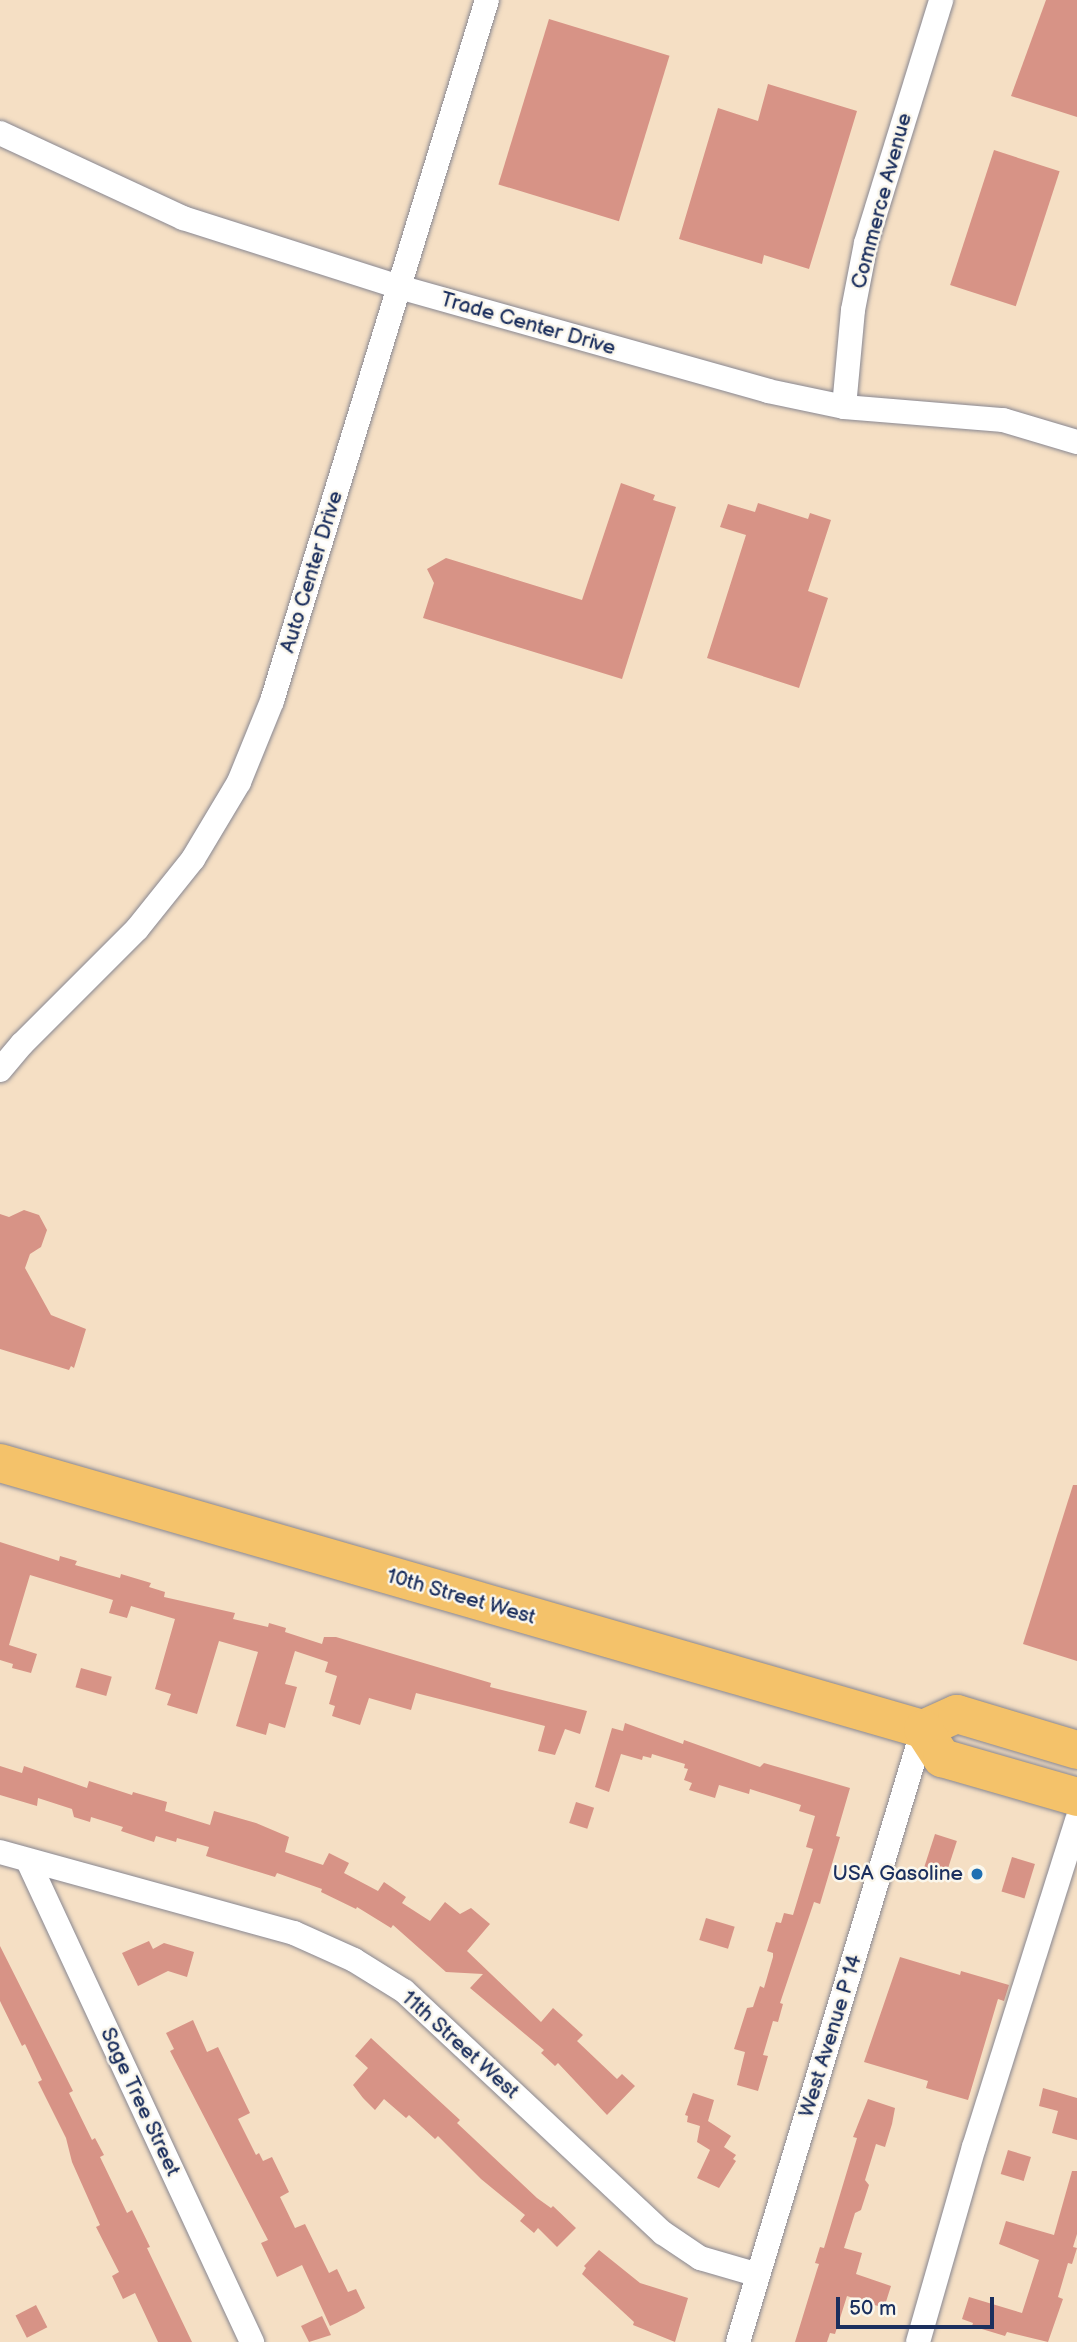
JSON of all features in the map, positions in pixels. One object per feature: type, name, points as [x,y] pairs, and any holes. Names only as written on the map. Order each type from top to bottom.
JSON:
[{"type":"main road","name":"10th Street West","points":[[0,1463],[923,1729]]},
{"type":"main road","points":[[1077,1751],[957,1714],[923,1729],[942,1758],[1077,1797]]},
{"type":"street","name":"Auto Center Drive","points":[[0,1070],[31,1034],[137,929],[193,859],[239,782],[272,701],[488,0]]},
{"type":"street","name":"Commerce Avenue","points":[[844,407],[853,310],[866,243],[941,0]]},
{"type":"street","name":"Trade Center Drive","points":[[0,133],[183,218],[399,287],[768,391],[844,407],[1003,420],[1077,442]]},
{"type":"street","name":"West Avenue P 14","points":[[738,2342],[923,1729]]},
{"type":"street","points":[[918,2342],[974,2147],[1077,1820]]},
{"type":"street","name":"11th Street West","points":[[0,1852],[294,1933],[354,1960],[404,1992],[663,2233],[700,2258],[758,2275]]},
{"type":"street","name":"Sage Tree Street","points":[[28,1861],[252,2342]]},
{"type":"building","points":[[1046,0],[1077,0],[1077,117],[1011,96]]},
{"type":"building","points":[[549,19],[669,56],[619,221],[498,184]]},
{"type":"building","points":[[768,84],[857,111],[809,269],[764,255],[762,264],[679,239],[718,108],[758,121]]},
{"type":"building","points":[[994,150],[1060,171],[1016,306],[950,285]]},
{"type":"building","points":[[621,483],[655,495],[653,500],[676,507],[622,679],[423,618],[434,583],[427,569],[446,558],[582,600]]},
{"type":"building","points":[[758,503],[808,519],[810,513],[831,520],[808,591],[828,598],[799,688],[707,658],[746,535],[720,527],[728,504],[755,512]]},
{"type":"building","points":[[24,1210],[39,1215],[47,1230],[41,1247],[30,1254],[25,1268],[51,1315],[86,1329],[74,1368],[71,1366],[69,1370],[0,1349],[0,1214],[9,1217]]},
{"type":"building","points":[[1073,1485],[1077,1485],[1077,1661],[1023,1644]]},
{"type":"building","points":[[0,1542],[59,1561],[60,1556],[77,1561],[75,1565],[120,1578],[121,1574],[151,1583],[149,1587],[165,1592],[164,1597],[235,1613],[233,1619],[268,1627],[269,1623],[286,1628],[285,1632],[322,1644],[324,1637],[336,1637],[491,1683],[490,1687],[587,1711],[580,1734],[565,1729],[555,1755],[538,1751],[545,1726],[416,1693],[411,1710],[369,1698],[360,1725],[332,1716],[335,1706],[329,1704],[337,1676],[325,1672],[328,1662],[295,1651],[285,1684],[297,1687],[285,1728],[269,1723],[266,1735],[236,1726],[258,1652],[219,1641],[197,1714],[167,1705],[171,1694],[155,1689],[175,1619],[131,1606],[127,1618],[109,1613],[113,1600],[30,1575],[9,1645],[37,1654],[31,1673],[12,1668],[13,1664],[0,1660]]},
{"type":"building","points":[[81,1668],[112,1677],[106,1696],[75,1687]]},
{"type":"building","points":[[625,1723],[683,1744],[684,1740],[760,1767],[764,1763],[850,1788],[836,1836],[840,1837],[820,1904],[814,1902],[780,2003],[783,2004],[778,2022],[773,2021],[763,2055],[768,2056],[758,2091],[737,2085],[745,2052],[734,2049],[747,2008],[753,2007],[760,1986],[764,1988],[773,1957],[773,1953],[767,1951],[776,1922],[781,1923],[784,1913],[793,1915],[813,1849],[806,1847],[815,1816],[799,1811],[801,1805],[750,1789],[749,1794],[719,1785],[715,1798],[689,1790],[692,1783],[684,1780],[688,1769],[684,1768],[685,1764],[652,1754],[651,1758],[643,1756],[642,1760],[621,1754],[609,1792],[595,1787],[612,1728],[623,1731]]},
{"type":"building","points":[[0,1766],[22,1773],[24,1766],[87,1788],[89,1781],[132,1795],[133,1792],[167,1802],[165,1811],[210,1825],[214,1811],[256,1823],[289,1837],[285,1852],[323,1865],[329,1853],[349,1863],[344,1873],[378,1891],[384,1882],[406,1897],[402,1903],[430,1921],[445,1902],[460,1914],[471,1908],[490,1924],[467,1951],[541,2022],[553,2008],[583,2035],[577,2041],[617,2079],[622,2074],[635,2086],[607,2115],[558,2063],[555,2066],[541,2053],[544,2050],[470,1988],[483,1974],[446,1972],[393,1925],[391,1928],[357,1907],[356,1909],[321,1892],[322,1889],[277,1873],[275,1877],[206,1856],[209,1847],[177,1838],[176,1842],[156,1836],[154,1842],[121,1831],[123,1827],[91,1817],[90,1822],[74,1817],[72,1809],[38,1798],[37,1806],[0,1795]]},
{"type":"building","points":[[576,1802],[594,1808],[587,1829],[569,1823]]},
{"type":"building","points":[[935,1834],[957,1841],[946,1875],[924,1868]]},
{"type":"building","points":[[1012,1857],[1035,1864],[1024,1898],[1001,1891]]},
{"type":"building","points":[[706,1918],[735,1927],[728,1949],[699,1940]]},
{"type":"building","points":[[149,1941],[153,1949],[164,1943],[194,1952],[187,1977],[168,1971],[138,1986],[122,1953]]},
{"type":"building","points":[[0,1946],[73,2091],[69,2093],[92,2140],[95,2138],[104,2155],[100,2157],[127,2213],[132,2210],[150,2247],[147,2248],[192,2342],[158,2342],[135,2293],[123,2299],[112,2276],[119,2272],[96,2227],[100,2225],[72,2162],[66,2138],[38,2082],[42,2080],[25,2044],[22,2046],[0,2001]]},
{"type":"building","points":[[900,1957],[960,1975],[961,1971],[1009,1985],[1004,2001],[998,1999],[968,2100],[926,2088],[928,2081],[864,2062]]},
{"type":"building","points":[[193,2020],[207,2052],[218,2047],[250,2113],[238,2119],[256,2155],[259,2153],[263,2161],[272,2157],[289,2192],[280,2197],[295,2228],[305,2224],[329,2273],[337,2269],[348,2292],[356,2289],[365,2308],[357,2313],[330,2326],[302,2265],[277,2277],[261,2243],[268,2240],[170,2051],[174,2049],[166,2033]]},
{"type":"building","points":[[371,2038],[460,2120],[457,2123],[537,2198],[551,2208],[553,2206],[576,2228],[557,2247],[538,2228],[534,2233],[520,2221],[525,2215],[481,2179],[438,2136],[435,2139],[409,2115],[406,2118],[384,2099],[375,2110],[363,2098],[353,2085],[368,2068],[355,2056]]},
{"type":"building","points":[[1043,2088],[1077,2098],[1077,2140],[1052,2133],[1058,2111],[1039,2106]]},
{"type":"building","points":[[693,2093],[714,2100],[708,2121],[731,2136],[724,2147],[736,2155],[733,2159],[736,2161],[719,2188],[697,2178],[710,2150],[697,2142],[700,2126],[687,2122],[688,2116],[685,2115]]},
{"type":"building","points":[[868,2099],[895,2108],[885,2147],[876,2144],[865,2180],[869,2185],[861,2210],[855,2213],[844,2248],[862,2253],[856,2274],[891,2286],[884,2308],[847,2296],[835,2334],[830,2333],[827,2342],[795,2342],[819,2264],[815,2263],[820,2247],[824,2248],[857,2138],[853,2137]]},
{"type":"building","points":[[1008,2150],[1031,2157],[1024,2181],[1001,2174]]},
{"type":"building","points":[[1072,2171],[1077,2171],[1077,2234],[1073,2247],[1077,2248],[1072,2264],[1068,2263],[1058,2297],[1063,2299],[1048,2342],[1007,2332],[1005,2336],[972,2326],[973,2323],[962,2319],[969,2297],[1022,2313],[1039,2260],[999,2244],[1006,2221],[1054,2235]]},
{"type":"building","points":[[599,2250],[640,2283],[688,2298],[675,2342],[633,2325],[634,2322],[582,2274],[586,2268],[584,2266]]},
{"type":"building","points":[[36,2305],[47,2327],[27,2338],[16,2315]]},
{"type":"building","points":[[322,2316],[331,2335],[309,2342],[301,2326]]},
{"type":"place","name":"USA Gasoline","points":[[977,1874]]}]
